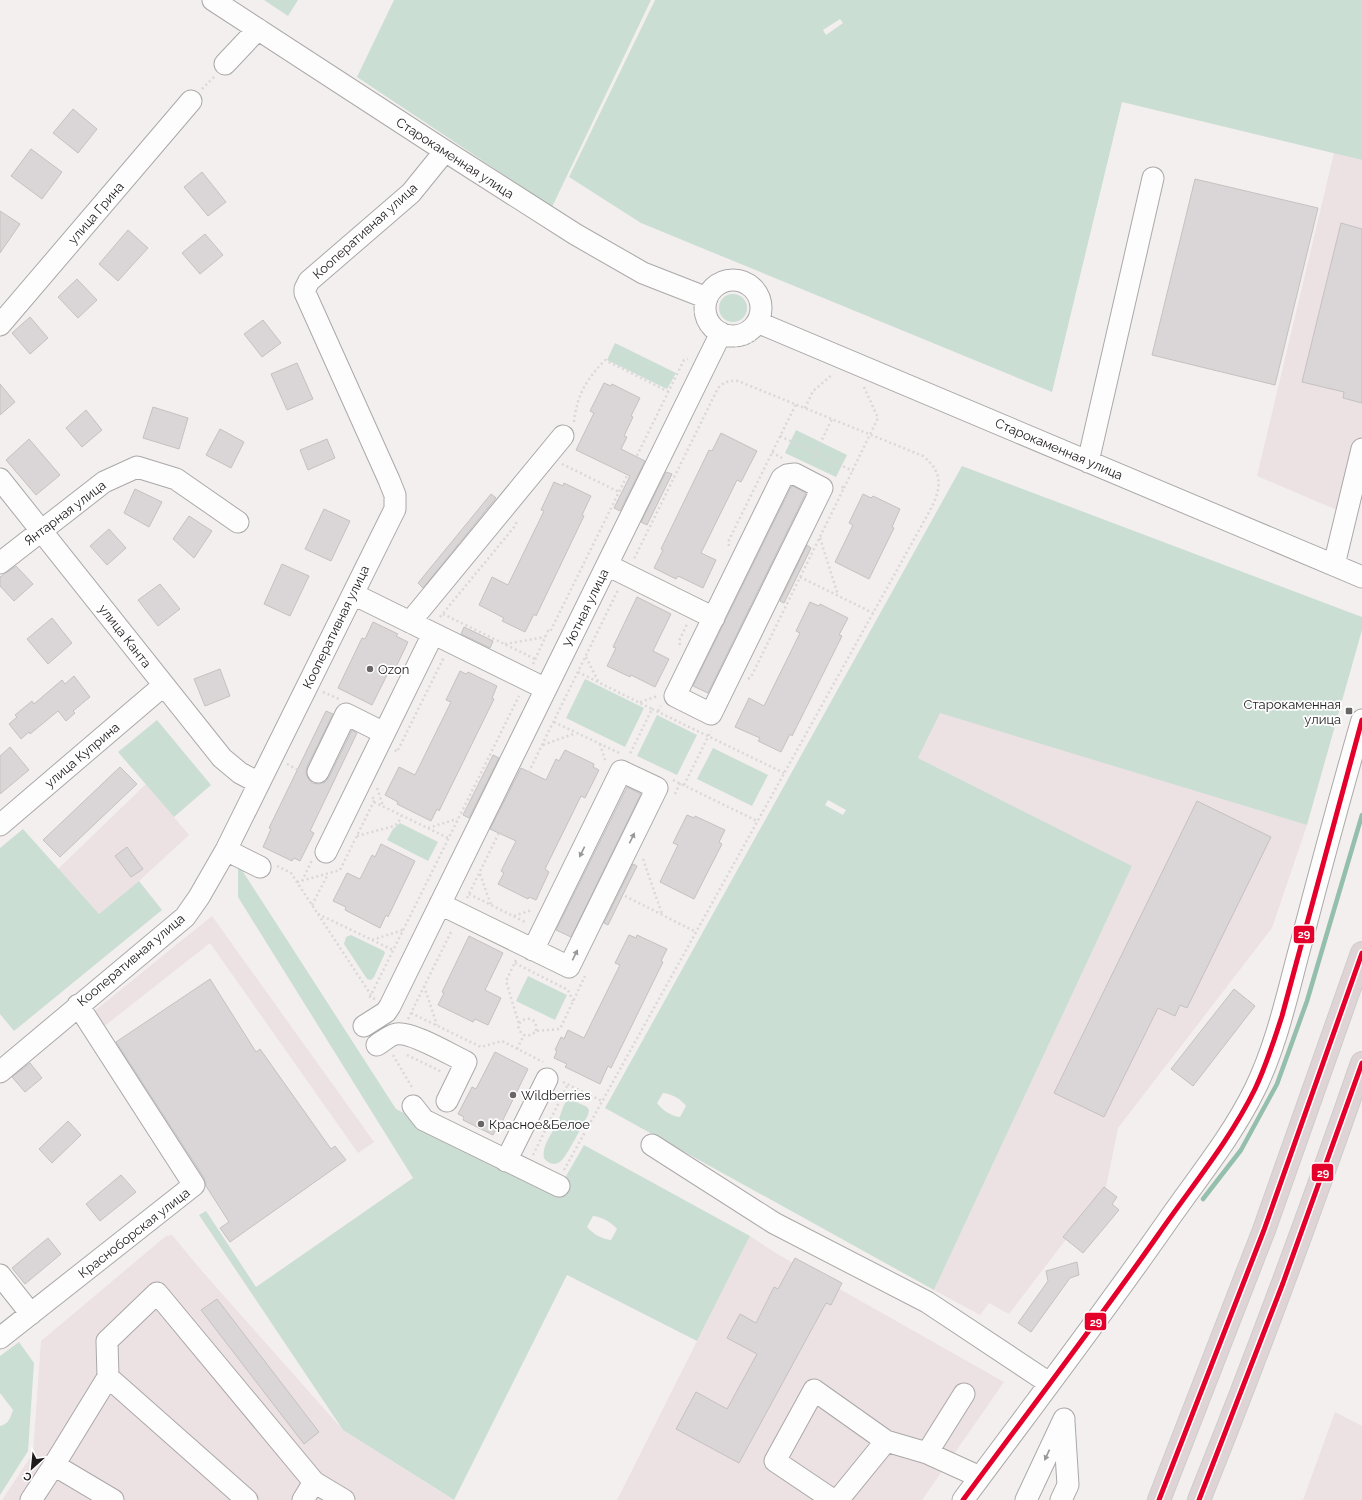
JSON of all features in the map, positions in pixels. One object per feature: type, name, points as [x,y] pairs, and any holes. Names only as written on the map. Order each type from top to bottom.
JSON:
[{"type":"highway","points":[[1159,1500],[1264,1230],[1362,953]]},
{"type":"highway","points":[[1199,1500],[1264,1336],[1312,1207],[1362,1064]]},
{"type":"street","name":"Старокаменная улица","points":[[227,3],[258,29],[445,152],[574,234],[636,269],[700,302]]},
{"type":"street","points":[[225,64],[258,29]]},
{"type":"street","name":"улица Грина","points":[[0,325],[191,102]]},
{"type":"street","name":"Кооперативная улица","points":[[0,1072],[184,917],[199,897],[226,850],[395,509],[395,496],[305,293],[305,289],[309,281],[411,193],[445,152]]},
{"type":"street","points":[[1088,462],[1153,178]]},
{"type":"street","points":[[732,280],[743,282],[752,288],[758,297],[761,307],[757,322],[749,331],[739,335],[713,334],[714,328],[707,319],[705,308],[700,302],[713,288],[722,282],[732,280]]},
{"type":"street","name":"Старокаменная улица","points":[[757,322],[1362,577]]},
{"type":"street","name":"Уютная улица","points":[[390,1006],[687,401],[713,334]]},
{"type":"street","points":[[410,622],[568,430]]},
{"type":"street","points":[[1334,565],[1362,449]]},
{"type":"street","name":"Янтарная улица","points":[[0,563],[104,482],[137,467],[176,479],[238,522]]},
{"type":"street","points":[[795,474],[822,488],[711,714],[675,696],[714,618],[782,478],[787,475],[795,474]]},
{"type":"street","name":"улица Канта","points":[[0,479],[222,758],[240,773],[259,783]]},
{"type":"street","points":[[607,565],[714,618]]},
{"type":"street","points":[[353,594],[546,689]]},
{"type":"street","points":[[320,853],[384,733],[431,632]]},
{"type":"street","name":"улица Куприна","points":[[0,825],[164,685]]},
{"type":"street","points":[[311,772],[346,714],[384,733]]},
{"type":"street","points":[[963,1500],[1126,1281],[1235,1127],[1256,1088],[1271,1049],[1286,1001],[1362,720]]},
{"type":"street","points":[[440,904],[460,914],[524,952],[569,967],[657,788],[621,771],[524,952]]},
{"type":"street","points":[[226,850],[260,867]]},
{"type":"street","name":"Красноборская улица","points":[[0,1338],[194,1185],[78,1005]]},
{"type":"street","points":[[364,1026],[386,1012],[390,1006]]},
{"type":"street","points":[[391,1043],[412,1036],[466,1062],[447,1101]]},
{"type":"street","points":[[506,1161],[550,1073]]},
{"type":"street","points":[[414,1099],[424,1120],[506,1161],[561,1178]]},
{"type":"street","points":[[652,1145],[774,1223],[927,1302],[1050,1383]]},
{"type":"street","points":[[0,1275],[31,1314]]},
{"type":"street","points":[[31,1500],[108,1377],[107,1341],[157,1293],[314,1482],[344,1500]]},
{"type":"street","points":[[108,1377],[247,1500]]},
{"type":"street","points":[[833,1500],[775,1461],[814,1390],[886,1441],[927,1453],[980,1477]]},
{"type":"street","points":[[927,1453],[964,1394]]},
{"type":"street","points":[[1036,1402],[1064,1419]]},
{"type":"street","points":[[1026,1500],[1064,1419]]},
{"type":"street","points":[[1061,1500],[1068,1485],[1064,1419]]},
{"type":"street","points":[[838,1500],[886,1441]]},
{"type":"street","points":[[54,1465],[113,1500]]},
{"type":"street","points":[[303,1500],[314,1482]]},
{"type":"path","points":[[191,102],[225,64]]},
{"type":"path","points":[[700,302],[699,324],[713,334]]},
{"type":"path","points":[[568,430],[576,404],[590,376],[604,360],[687,401]]},
{"type":"path","points":[[371,995],[526,680],[548,631],[550,632],[684,360]]},
{"type":"path","points":[[805,408],[813,391],[835,372]]},
{"type":"path","points":[[414,1099],[392,1053],[391,1043],[411,1013],[718,388],[728,381],[738,381],[923,456],[934,468],[939,482],[937,498],[602,1101],[561,1178]]},
{"type":"path","points":[[844,488],[878,418],[862,383]]},
{"type":"path","points":[[728,542],[796,404]]},
{"type":"path","points":[[810,464],[832,419]]},
{"type":"path","points":[[780,436],[853,471]]},
{"type":"path","points":[[561,463],[619,492]]},
{"type":"path","points":[[431,632],[443,614],[515,526]]},
{"type":"path","points":[[820,538],[838,596]]},
{"type":"path","points":[[800,577],[873,613]]},
{"type":"path","points":[[443,614],[535,659]]},
{"type":"path","points":[[504,644],[546,636]]},
{"type":"path","points":[[586,657],[598,682]]},
{"type":"path","points":[[578,672],[784,774]]},
{"type":"path","points":[[319,690],[340,700]]},
{"type":"path","points":[[639,702],[660,696]]},
{"type":"path","points":[[628,758],[652,709]]},
{"type":"path","points":[[684,785],[711,730]]},
{"type":"path","points":[[543,745],[576,733]]},
{"type":"path","points":[[600,744],[606,764]]},
{"type":"path","points":[[284,762],[311,772]]},
{"type":"path","points":[[374,802],[448,838]]},
{"type":"path","points":[[357,836],[394,826],[398,823],[402,815]]},
{"type":"path","points":[[428,828],[458,819]]},
{"type":"path","points":[[301,881],[320,853]]},
{"type":"path","points":[[643,859],[662,915]]},
{"type":"path","points":[[297,882],[340,870]]},
{"type":"path","points":[[291,873],[371,995],[370,996],[390,1006]]},
{"type":"path","points":[[480,873],[491,905]]},
{"type":"path","points":[[312,905],[328,874]]},
{"type":"path","points":[[469,894],[533,926]]},
{"type":"path","points":[[625,896],[696,932]]},
{"type":"path","points":[[514,916],[535,909]]},
{"type":"path","points":[[317,913],[393,950]]},
{"type":"path","points":[[372,940],[404,930]]},
{"type":"path","points":[[560,1029],[536,1031],[528,1036],[520,1032],[518,1028],[519,1024],[506,981],[524,952],[568,990],[573,1002]]},
{"type":"path","points":[[424,986],[438,1026]]},
{"type":"path","points":[[411,1013],[481,1047],[502,1041],[517,1049],[568,1084],[602,1101]]},
{"type":"path","points":[[519,1024],[526,1018],[531,1019],[535,1022],[536,1031]]},
{"type":"path","points":[[517,1049],[524,1035]]},
{"type":"path","points":[[391,1043],[457,1080]]},
{"type":"path","points":[[533,1156],[568,1084]]},
{"type":"shaded area","points":[[1334,153],[1362,160],[1362,472],[1351,516],[1257,476]]},
{"type":"shaded area","points":[[940,712],[1307,825],[1272,928],[1118,1128],[1106,1187],[1009,1314],[989,1303],[980,1315],[934,1290],[1132,866],[918,758]]},
{"type":"shaded area","points":[[146,784],[189,835],[139,881],[99,914],[58,869]]},
{"type":"shaded area","points":[[212,916],[374,1142],[358,1153],[210,943],[102,1028],[92,1013]]},
{"type":"shaded area","points":[[172,1235],[201,1270],[343,1430],[453,1500],[2,1500],[33,1453],[41,1341],[166,1236]]},
{"type":"shaded area","points":[[750,1236],[774,1252],[1004,1382],[922,1500],[617,1500]]},
{"type":"shaded area","points":[[1335,1412],[1362,1426],[1362,1500],[1303,1500]]},
{"type":"green space","points":[[264,0],[298,0],[288,16]]},
{"type":"green space","points":[[394,0],[651,0],[552,207],[357,77]]},
{"type":"green space","points":[[655,0],[1362,0],[1362,160],[1122,102],[1052,392],[641,223],[569,177]],"holes":[[[840,19],[843,23],[826,35],[823,30]]]},
{"type":"green space","points":[[733,294],[743,298],[747,308],[743,318],[733,322],[723,318],[719,308],[723,298]]},
{"type":"green space","points":[[615,343],[676,373],[667,389],[607,360]]},
{"type":"green space","points":[[796,430],[847,455],[836,477],[785,453]]},
{"type":"green space","points":[[962,466],[1362,617],[1362,630],[1307,825],[940,713],[918,758],[1132,866],[934,1290],[605,1108]],"holes":[[[828,800],[846,810],[843,815],[825,805]],[[663,1093],[676,1097],[686,1106],[680,1117],[667,1112],[657,1103]]]},
{"type":"green space","points":[[585,679],[644,708],[625,747],[566,718]]},
{"type":"green space","points":[[657,715],[697,735],[677,775],[637,756]]},
{"type":"green space","points":[[157,720],[211,785],[174,817],[118,752]]},
{"type":"green space","points":[[713,748],[768,775],[752,806],[697,779]]},
{"type":"green space","points":[[400,823],[438,842],[428,861],[387,840],[393,829]]},
{"type":"green space","points":[[23,829],[99,914],[139,881],[162,910],[14,1031],[0,1014],[0,848]]},
{"type":"green space","points":[[238,864],[396,1109],[558,1190],[584,1145],[750,1236],[697,1341],[567,1275],[454,1500],[343,1430],[199,1215],[206,1211],[256,1287],[413,1178],[238,897]],"holes":[[[593,1216],[606,1220],[617,1229],[611,1240],[598,1236],[587,1227]]]},
{"type":"green space","points":[[351,935],[384,951],[385,953],[374,977],[371,980],[367,979],[344,944],[346,937]]},
{"type":"green space","points":[[528,976],[567,995],[555,1020],[516,1001]]},
{"type":"green space","points":[[568,1099],[587,1107],[589,1110],[588,1115],[564,1158],[559,1163],[552,1164],[544,1158],[544,1149]]},
{"type":"green space","points":[[19,1342],[34,1363],[28,1451],[0,1495],[0,1426],[7,1422],[13,1410],[0,1393],[0,1356]]},
{"type":"building","points":[[73,109],[97,129],[78,153],[53,133]]},
{"type":"building","points":[[31,149],[62,172],[42,199],[11,176]]},
{"type":"building","points":[[202,172],[226,202],[208,216],[184,187]]},
{"type":"building","points":[[1195,179],[1318,208],[1275,385],[1152,355]]},
{"type":"building","points":[[0,211],[20,224],[0,253]]},
{"type":"building","points":[[1341,223],[1362,229],[1362,403],[1343,398],[1344,392],[1302,382]]},
{"type":"building","points":[[128,230],[148,248],[118,281],[99,264]]},
{"type":"building","points":[[205,234],[223,255],[200,274],[182,253]]},
{"type":"building","points":[[77,279],[97,300],[78,318],[58,297]]},
{"type":"building","points":[[30,317],[48,338],[30,354],[12,333]]},
{"type":"building","points":[[263,320],[281,343],[262,357],[244,334]]},
{"type":"building","points":[[297,363],[313,399],[287,410],[271,374]]},
{"type":"building","points":[[604,383],[611,386],[612,384],[640,398],[631,416],[633,417],[624,436],[627,437],[621,449],[645,461],[620,511],[614,508],[630,476],[576,450],[594,413],[590,411]]},
{"type":"building","points":[[0,384],[15,402],[0,415]]},
{"type":"building","points":[[153,407],[188,418],[179,449],[143,438]]},
{"type":"building","points":[[86,410],[102,430],[82,447],[66,428]]},
{"type":"building","points":[[220,429],[244,442],[231,468],[206,455]]},
{"type":"building","points":[[721,433],[757,451],[741,482],[737,480],[701,553],[716,560],[703,588],[678,576],[676,579],[654,568],[663,550],[661,549],[709,450],[712,451]]},
{"type":"building","points":[[29,439],[60,475],[36,495],[6,460]]},
{"type":"building","points":[[327,439],[335,458],[308,470],[300,450]]},
{"type":"building","points":[[666,472],[672,474],[647,525],[641,522]]},
{"type":"building","points":[[554,482],[563,486],[564,483],[591,496],[582,515],[584,516],[536,616],[534,614],[525,632],[502,621],[504,618],[479,605],[492,577],[508,585],[544,511],[541,510]]},
{"type":"building","points":[[793,486],[806,493],[708,693],[693,686],[791,487]]},
{"type":"building","points":[[135,489],[162,502],[149,527],[124,513]]},
{"type":"building","points":[[491,494],[496,498],[423,588],[418,583]]},
{"type":"building","points":[[863,494],[871,498],[873,496],[900,509],[892,527],[894,528],[869,579],[835,562],[853,525],[849,523]]},
{"type":"building","points":[[324,509],[350,521],[331,561],[305,549]]},
{"type":"building","points":[[189,516],[212,531],[194,558],[173,539]]},
{"type":"building","points":[[109,529],[126,548],[107,565],[90,546]]},
{"type":"building","points":[[807,545],[811,548],[784,603],[780,601]]},
{"type":"building","points":[[282,564],[309,576],[290,616],[264,604]]},
{"type":"building","points":[[16,566],[33,584],[14,601],[0,586],[0,577]]},
{"type":"building","points":[[160,584],[180,609],[158,626],[138,600]]},
{"type":"building","points":[[637,597],[671,614],[653,651],[669,659],[655,687],[631,675],[630,677],[607,666],[616,648],[613,647]]},
{"type":"building","points":[[810,602],[819,606],[820,604],[848,618],[839,635],[842,636],[792,736],[790,734],[781,752],[758,741],[760,738],[735,727],[749,698],[764,706],[800,633],[796,631]]},
{"type":"building","points":[[52,618],[72,643],[48,664],[27,639]]},
{"type":"building","points":[[373,622],[398,634],[396,636],[408,642],[394,671],[390,669],[372,705],[338,688],[362,638],[365,639]]},
{"type":"building","points":[[464,627],[493,641],[490,648],[461,634]]},
{"type":"building","points":[[220,669],[230,696],[205,706],[194,679]]},
{"type":"building","points":[[460,671],[466,674],[468,672],[497,686],[492,698],[494,699],[439,811],[437,809],[431,821],[397,804],[398,802],[385,795],[399,767],[415,775],[451,702],[446,700]]},
{"type":"building","points":[[74,676],[90,697],[73,711],[75,713],[66,721],[58,711],[30,734],[29,732],[21,739],[9,724],[17,717],[15,715],[32,701],[34,704],[62,680],[65,684]]},
{"type":"building","points":[[326,711],[333,714],[307,767],[306,773],[312,783],[319,784],[325,782],[329,777],[352,730],[357,733],[310,831],[314,833],[300,861],[294,858],[292,861],[263,847],[271,829],[269,828]]},
{"type":"building","points":[[10,747],[29,770],[0,794],[0,756]]},
{"type":"building","points":[[565,750],[594,764],[593,767],[599,770],[585,798],[581,796],[545,869],[549,872],[536,900],[529,897],[528,899],[498,884],[504,873],[501,871],[516,841],[490,829],[521,768],[546,780],[556,759],[559,761]]},
{"type":"building","points":[[493,755],[499,758],[469,818],[463,815]]},
{"type":"building","points":[[120,767],[137,784],[60,857],[43,840]]},
{"type":"building","points":[[627,787],[641,794],[571,937],[556,930]]},
{"type":"building","points":[[1197,801],[1271,837],[1187,1008],[1180,1005],[1175,1016],[1158,1008],[1104,1117],[1054,1093]]},
{"type":"building","points":[[687,815],[694,818],[695,816],[725,830],[719,842],[722,844],[694,899],[660,882],[678,845],[673,843]]},
{"type":"building","points":[[381,844],[415,861],[388,917],[386,915],[380,928],[345,910],[346,907],[333,901],[347,873],[360,879],[372,855],[375,857]]},
{"type":"building","points":[[127,847],[143,869],[131,877],[115,856]]},
{"type":"building","points":[[633,864],[637,866],[608,925],[604,923]]},
{"type":"building","points":[[629,935],[636,938],[637,935],[667,949],[661,961],[663,962],[611,1068],[608,1066],[600,1084],[565,1067],[567,1064],[554,1058],[557,1051],[555,1050],[561,1037],[564,1039],[568,1030],[584,1038],[620,965],[615,963]]},
{"type":"building","points":[[469,936],[503,953],[485,990],[501,998],[488,1025],[475,1019],[473,1022],[438,1005],[444,993],[442,992]]},
{"type":"building","points":[[210,979],[256,1052],[260,1049],[331,1149],[335,1146],[346,1160],[230,1242],[220,1228],[229,1222],[206,1186],[204,1178],[116,1042]]},
{"type":"building","points":[[1234,989],[1255,1006],[1193,1086],[1171,1069]]},
{"type":"building","points":[[495,1052],[528,1069],[498,1130],[496,1129],[493,1135],[463,1120],[464,1117],[458,1114],[472,1087],[476,1089]]},
{"type":"building","points":[[30,1063],[42,1078],[25,1092],[12,1077]]},
{"type":"building","points":[[68,1121],[81,1135],[52,1163],[39,1149]]},
{"type":"building","points":[[121,1175],[136,1192],[100,1221],[86,1204]]},
{"type":"building","points":[[1104,1187],[1117,1197],[1112,1204],[1119,1210],[1083,1253],[1063,1237]]},
{"type":"building","points":[[48,1238],[61,1254],[25,1284],[12,1268]]},
{"type":"building","points":[[795,1258],[842,1283],[831,1305],[826,1303],[739,1463],[676,1429],[696,1392],[727,1409],[757,1354],[727,1338],[740,1314],[756,1323],[774,1287],[778,1289]]},
{"type":"building","points":[[1077,1262],[1079,1275],[1070,1278],[1031,1332],[1018,1323],[1048,1281],[1046,1271]]},
{"type":"building","points":[[217,1299],[319,1432],[304,1444],[201,1310]]},
{"type":"waterway","points":[[1203,1199],[1241,1150],[1277,1084],[1307,1001],[1362,815]]},
{"type":"transit line","name":"29","points":[[963,1500],[1110,1302],[1222,1146],[1245,1109],[1266,1062],[1282,1016],[1362,720]]},
{"type":"transit line","name":"29","points":[[1159,1500],[1264,1230],[1362,953]]},
{"type":"transit line","name":"29","points":[[1199,1500],[1283,1283],[1362,1063]]},
{"type":"place","name":"Ozon","points":[[370,669]]},
{"type":"place","name":"Старокаменная улица","points":[[1349,711]]},
{"type":"place","name":"Wildberries","points":[[513,1095]]},
{"type":"place","name":"Красное&Белое","points":[[481,1124]]}]
